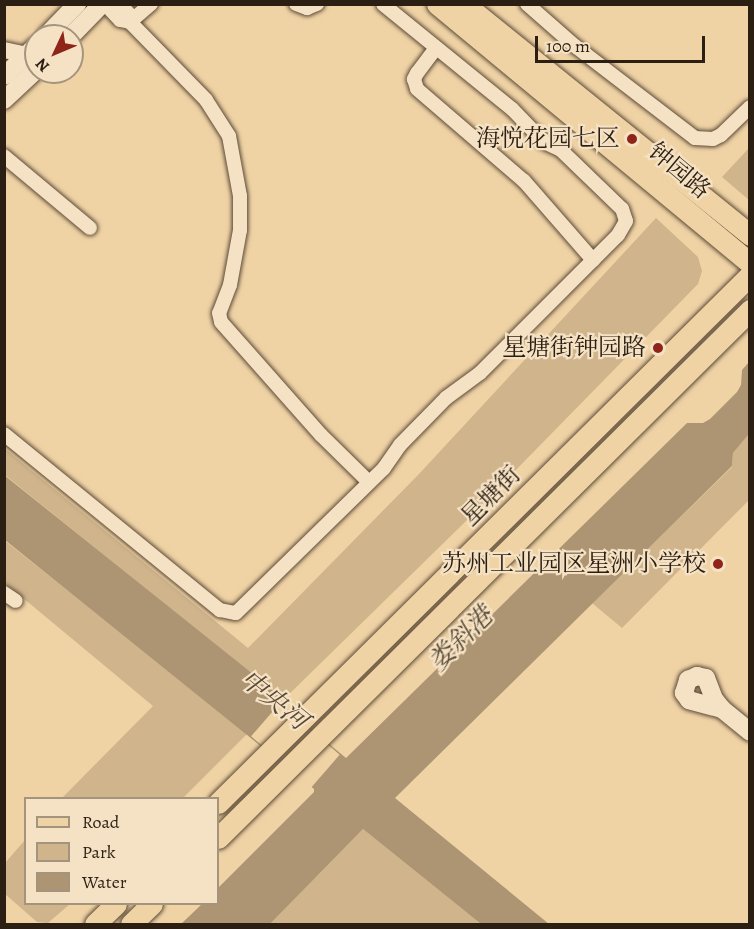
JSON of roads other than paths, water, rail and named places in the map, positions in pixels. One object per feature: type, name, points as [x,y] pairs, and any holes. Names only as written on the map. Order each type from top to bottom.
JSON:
[{"type":"main road","points":[[58,24],[77,4]]},
{"type":"main road","points":[[82,24],[103,4]]},
{"type":"main road","name":"钟园路","points":[[436,4],[750,263]]},
{"type":"main road","name":"钟园路","points":[[464,4],[750,235]]},
{"type":"main road","points":[[4,100],[8,77],[24,65]]},
{"type":"main road","name":"星塘街","points":[[219,802],[750,275]]},
{"type":"main road","points":[[219,837],[750,310]]},
{"type":"main road","points":[[722,709],[750,732]]},
{"type":"main road","points":[[95,924],[114,905]]},
{"type":"main road","points":[[131,924],[150,905]]},
{"type":"street","points":[[103,4],[120,20],[130,22]]},
{"type":"street","points":[[120,4],[128,13],[130,22],[190,81],[220,119],[229,136],[240,196],[240,230],[230,285],[219,313],[221,322],[321,435],[369,482]]},
{"type":"street","points":[[130,22],[151,4]]},
{"type":"street","points":[[296,4],[307,8],[317,4]]},
{"type":"street","points":[[4,434],[220,610],[228,614],[242,609],[384,468],[399,445],[446,398],[480,373],[623,230],[626,219],[622,210],[561,150],[544,142],[512,109],[383,4]]},
{"type":"street","points":[[527,4],[575,46],[695,138],[714,140],[750,107]]},
{"type":"street","points":[[436,48],[414,79],[417,89],[524,181],[593,260]]},
{"type":"street","points":[[4,50],[24,55]]},
{"type":"street","points":[[4,156],[90,228]]},
{"type":"water","name":"中央河","points":[[749,362],[749,434],[733,453],[732,466],[395,798],[549,924],[481,924],[363,829],[270,924],[181,924],[201,905],[219,905],[219,887],[314,792],[314,789],[5,540],[4,475],[279,695],[280,703],[346,758],[687,423],[703,423],[710,419],[737,392],[741,385],[742,370]]},
{"type":"place","name":"海悦花园七区","points":[[632,139]]},
{"type":"place","name":"星塘街钟园路","points":[[658,348]]},
{"type":"place","name":"苏州工业园区星洲小学校","points":[[718,564]]},
{"type":"water label","name":"娄斜港","points":[[461,639]]}]
